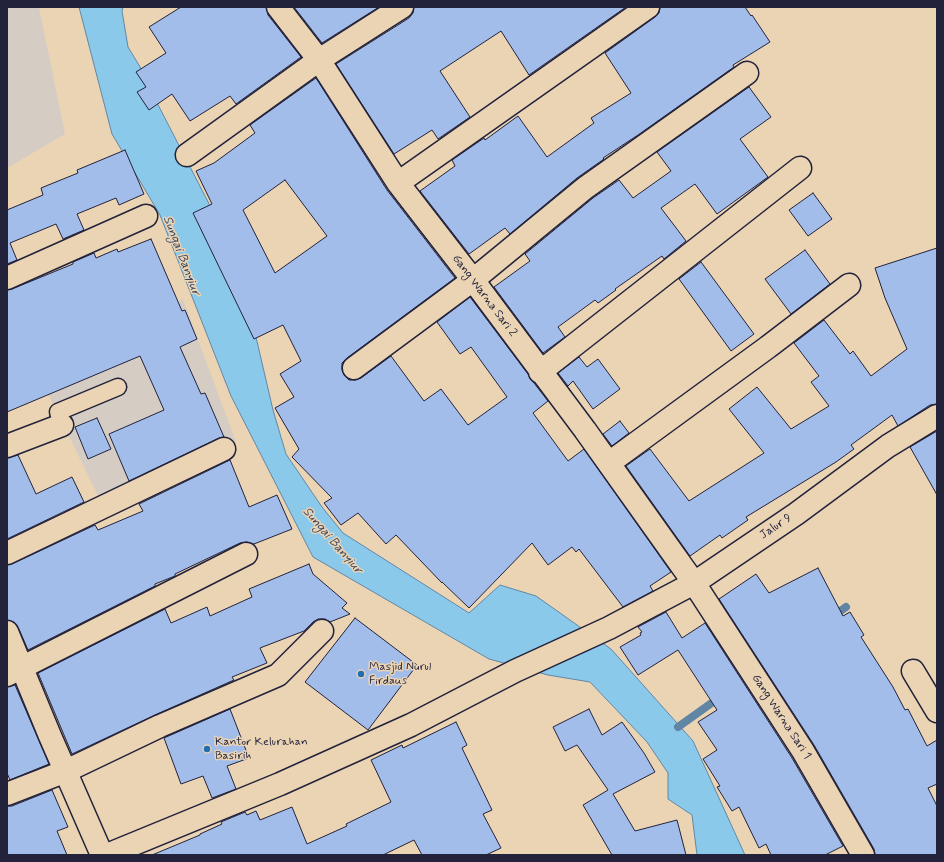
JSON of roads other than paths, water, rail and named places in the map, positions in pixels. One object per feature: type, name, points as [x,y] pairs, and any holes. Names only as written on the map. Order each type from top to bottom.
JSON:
[{"type":"street","name":"Gang Warna Sari 2","points":[[278,7],[319,60],[398,183],[473,280],[608,463],[694,583]]},
{"type":"street","points":[[187,155],[319,60],[402,7]]},
{"type":"street","points":[[398,183],[648,7]]},
{"type":"street","points":[[354,368],[473,280],[585,188],[747,73]]},
{"type":"street","points":[[540,372],[800,168]]},
{"type":"street","points":[[7,278],[146,216]]},
{"type":"street","points":[[608,463],[768,347],[849,285]]},
{"type":"street","name":"Jalur 9","points":[[107,855],[280,784],[411,724],[515,670],[609,628],[694,583],[796,514],[888,446],[937,416]]},
{"type":"street","points":[[7,446],[62,425]]},
{"type":"street","points":[[7,553],[224,449]]},
{"type":"street","points":[[14,671],[246,554]]},
{"type":"street","name":"Gang Warna Sari 1","points":[[694,583],[803,751],[863,855]]},
{"type":"street","points":[[7,794],[66,771],[160,726],[278,675],[322,631]]},
{"type":"street","points":[[7,632],[14,671],[50,736],[102,855]]},
{"type":"street","points":[[913,671],[937,711]]},
{"type":"lane","points":[[62,425],[58,412],[118,388]]},
{"type":"water","name":"Sungai Banyiur","points":[[79,7],[123,7],[122,11],[128,47],[148,80],[154,97],[238,260],[273,410],[286,454],[322,507],[343,533],[469,613],[500,585],[536,596],[611,649],[693,741],[745,855],[697,855],[692,815],[668,799],[668,773],[647,742],[590,682],[548,675],[489,659],[313,557],[231,396],[160,215],[112,134]]},
{"type":"waterway","points":[[832,617],[846,607]]},
{"type":"waterway","points":[[678,727],[720,697]]},
{"type":"place","name":"Masjid Nurul Firdaus","points":[[361,674]]},
{"type":"place","name":"Kantor Kelurahan Basirih","points":[[207,749]]}]
